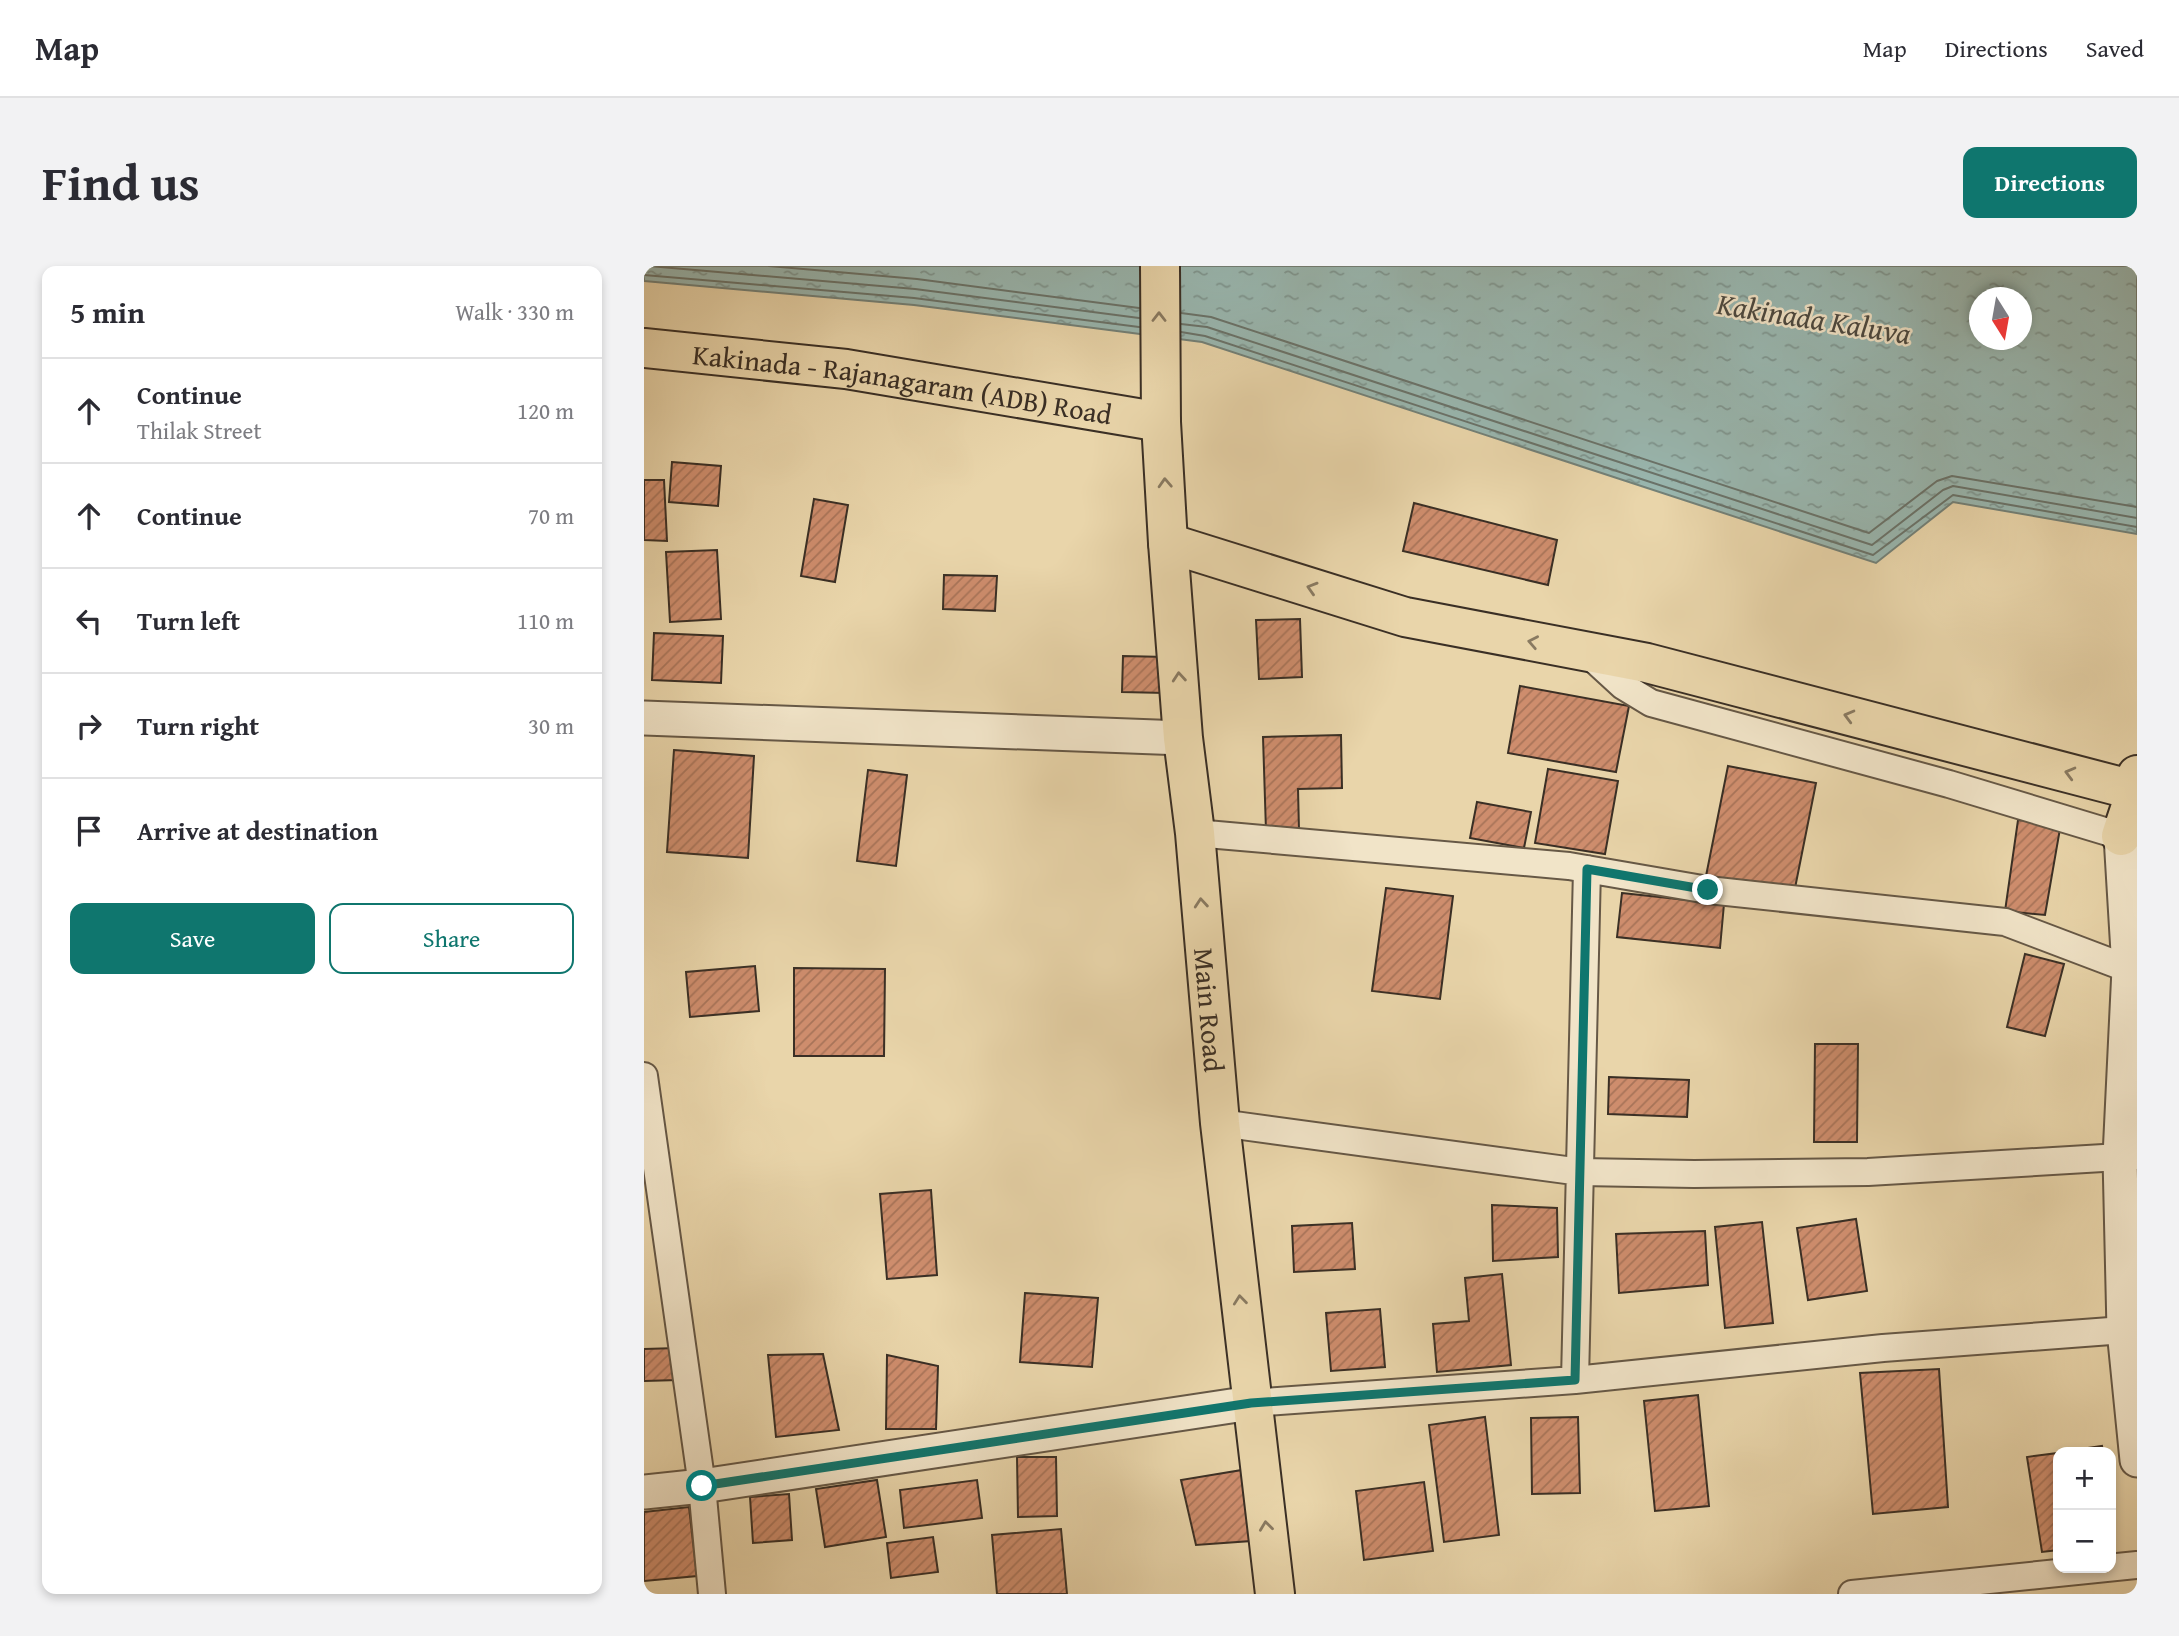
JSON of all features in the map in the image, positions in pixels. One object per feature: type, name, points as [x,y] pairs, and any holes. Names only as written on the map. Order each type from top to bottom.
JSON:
[{"type":"main road","name":"Main Road","points":[[1160,266],[1161,422],[1184,738],[1195,833],[1220,1123],[1275,1594]]},
{"type":"main road","name":"Kakinada - Rajanagaram (ADB) Road","points":[[644,348],[846,369],[1161,422]]},
{"type":"main road","points":[[1168,543],[1405,617],[1660,667],[2137,785],[2129,837]]},
{"type":"street","points":[[1586,652],[1623,686],[1651,703],[1949,784],[2129,837],[2129,1157],[2124,1331],[2137,1460]]},
{"type":"street","points":[[644,718],[1184,738]]},
{"type":"street","points":[[1195,833],[1569,866],[1708,890],[2005,922],[2129,969]]},
{"type":"street","points":[[1575,1380],[1587,869]]},
{"type":"street","points":[[644,1076],[702,1486],[712,1594]]},
{"type":"street","points":[[1220,1123],[1581,1172],[1868,1172],[2129,1157]]},
{"type":"street","points":[[644,1492],[702,1486],[1251,1403],[1575,1380],[1883,1348],[2124,1331]]},
{"type":"street","points":[[1852,1594],[2137,1565]]},
{"type":"water","name":"Kakinada Kaluva","points":[[644,266],[2137,266],[2137,534],[1953,502],[1876,563],[1202,342],[914,305],[644,281]]},
{"type":"building","points":[[672,462],[721,466],[718,506],[669,502]]},
{"type":"building","points":[[644,480],[664,480],[667,541],[644,540]]},
{"type":"building","points":[[814,499],[848,505],[835,582],[801,576]]},
{"type":"building","points":[[1414,503],[1557,540],[1548,585],[1403,551]]},
{"type":"building","points":[[717,550],[721,619],[670,622],[666,552]]},
{"type":"building","points":[[944,575],[997,576],[995,611],[943,609]]},
{"type":"building","points":[[1300,619],[1302,677],[1259,679],[1256,620]]},
{"type":"building","points":[[654,633],[723,636],[721,683],[652,680]]},
{"type":"building","points":[[1123,656],[1166,657],[1165,693],[1122,692]]},
{"type":"building","points":[[1520,686],[1629,706],[1616,772],[1508,753]]},
{"type":"building","points":[[1341,735],[1342,788],[1298,789],[1299,830],[1266,831],[1263,737]]},
{"type":"building","points":[[674,750],[754,756],[748,858],[667,852]]},
{"type":"building","points":[[1728,766],[1816,783],[1794,893],[1706,876]]},
{"type":"building","points":[[1548,769],[1618,781],[1605,854],[1535,843]]},
{"type":"building","points":[[868,770],[907,775],[896,866],[857,861]]},
{"type":"building","points":[[1477,802],[1531,812],[1524,848],[1470,838]]},
{"type":"building","points":[[2018,820],[2061,823],[2045,915],[2005,911]]},
{"type":"building","points":[[1386,888],[1453,896],[1440,999],[1372,991]]},
{"type":"building","points":[[1622,893],[1724,904],[1720,948],[1617,937]]},
{"type":"building","points":[[2025,954],[2064,964],[2045,1036],[2007,1027]]},
{"type":"building","points":[[755,966],[759,1011],[690,1017],[686,972]]},
{"type":"building","points":[[794,968],[885,969],[884,1056],[794,1056]]},
{"type":"building","points":[[1815,1044],[1858,1044],[1857,1142],[1814,1142]]},
{"type":"building","points":[[1609,1077],[1689,1080],[1687,1117],[1608,1114]]},
{"type":"building","points":[[931,1190],[937,1275],[887,1279],[880,1194]]},
{"type":"building","points":[[1492,1205],[1557,1208],[1558,1257],[1493,1261]]},
{"type":"building","points":[[1856,1219],[1867,1291],[1808,1300],[1797,1228]]},
{"type":"building","points":[[1762,1222],[1773,1323],[1725,1328],[1715,1227]]},
{"type":"building","points":[[1352,1223],[1355,1269],[1294,1272],[1292,1226]]},
{"type":"building","points":[[1705,1231],[1708,1285],[1619,1293],[1616,1234]]},
{"type":"building","points":[[1502,1274],[1511,1365],[1437,1372],[1433,1324],[1469,1321],[1465,1278]]},
{"type":"building","points":[[1025,1293],[1098,1298],[1092,1367],[1020,1362]]},
{"type":"building","points":[[1380,1309],[1385,1367],[1331,1371],[1326,1313]]},
{"type":"building","points":[[677,1348],[678,1380],[644,1381],[644,1349]]},
{"type":"building","points":[[823,1354],[839,1430],[776,1437],[768,1355]]},
{"type":"building","points":[[887,1355],[938,1366],[936,1429],[886,1429]]},
{"type":"building","points":[[1939,1369],[1948,1507],[1873,1514],[1860,1373]]},
{"type":"building","points":[[1698,1395],[1709,1506],[1655,1511],[1644,1401]]},
{"type":"building","points":[[1485,1417],[1499,1535],[1444,1542],[1429,1425]]},
{"type":"building","points":[[1578,1417],[1580,1493],[1532,1494],[1531,1418]]},
{"type":"building","points":[[2053,1454],[2053,1551],[2042,1552],[2027,1457]]},
{"type":"building","points":[[1017,1457],[1056,1457],[1057,1516],[1018,1517]]},
{"type":"building","points":[[1242,1470],[1251,1541],[1196,1545],[1181,1480]]},
{"type":"building","points":[[877,1480],[886,1537],[825,1547],[816,1489]]},
{"type":"building","points":[[977,1480],[982,1518],[904,1528],[900,1490]]},
{"type":"building","points":[[1424,1482],[1433,1551],[1364,1560],[1356,1491]]},
{"type":"building","points":[[789,1494],[792,1540],[753,1543],[750,1497]]},
{"type":"building","points":[[689,1507],[697,1576],[644,1581],[644,1512]]},
{"type":"building","points":[[1061,1529],[1067,1594],[997,1594],[992,1535]]},
{"type":"building","points":[[933,1537],[938,1572],[891,1578],[887,1543]]},
{"type":"route","points":[[702,1486],[1251,1403],[1575,1380],[1587,869],[1708,890]]}]
